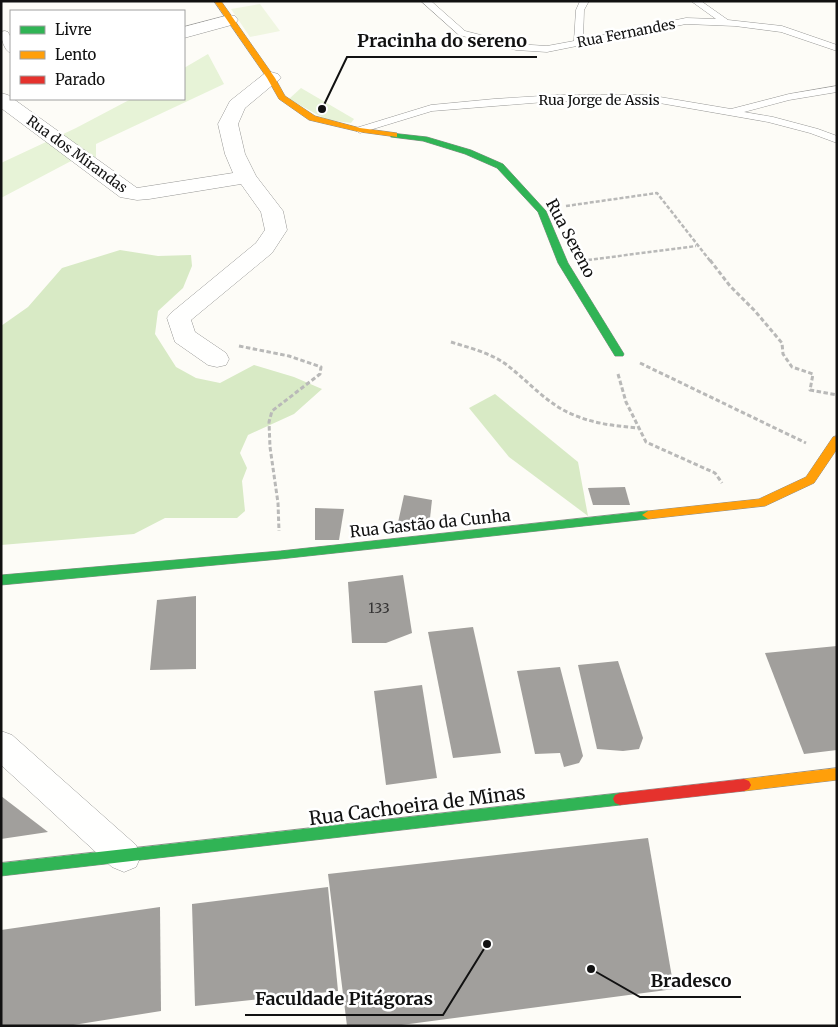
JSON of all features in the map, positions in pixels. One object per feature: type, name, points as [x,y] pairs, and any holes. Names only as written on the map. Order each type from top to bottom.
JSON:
[{"type":"street","name":"Rua Sereno","points":[[217,1],[271,78],[282,97],[312,118],[360,130],[424,139],[468,152],[500,166],[542,211],[563,263],[619,354]]},
{"type":"street","points":[[185,33],[229,20]]},
{"type":"street","points":[[224,352],[184,336],[179,318],[264,248],[276,230],[272,212],[246,177],[236,154],[228,124],[238,105],[271,78]]},
{"type":"street","name":"Rua dos Mirandas","points":[[1,100],[128,192],[149,194],[246,177]]},
{"type":"street","name":"Rua Gastão da Cunha","points":[[1,580],[280,555],[761,503],[810,480],[837,440]]},
{"type":"street","points":[[1,746],[124,856]]},
{"type":"street","name":"Rua Cachoeira de Minas","points":[[1,870],[837,774]]},
{"type":"lane","name":"Rua Fernandes","points":[[425,1],[462,33],[516,47],[547,48],[686,21],[724,22],[782,29],[837,48]]},
{"type":"lane","points":[[578,42],[580,10],[585,1]]},
{"type":"lane","points":[[695,1],[724,22]]},
{"type":"lane","points":[[1,35],[5,34],[10,47]]},
{"type":"lane","points":[[730,112],[837,89]]},
{"type":"lane","name":"Rua Jorge de Assis","points":[[360,130],[431,108],[530,100],[648,98],[769,119],[814,131],[837,140]]},
{"type":"path","points":[[542,211],[657,193],[696,246],[712,261],[730,286],[755,311],[782,343],[783,354],[792,367],[813,374],[810,390],[837,395]]},
{"type":"path","points":[[563,263],[696,246]]},
{"type":"path","points":[[451,342],[488,354],[506,364],[544,397],[573,415],[602,424],[638,428]]},
{"type":"path","points":[[224,352],[289,356],[321,368],[320,374],[272,411],[269,422],[278,504],[280,555]]},
{"type":"path","points":[[739,505],[715,473],[646,442],[638,428],[618,379],[619,354],[828,453]]},
{"type":"green space","points":[[260,4],[280,31],[250,37],[231,9]]},
{"type":"green space","points":[[208,54],[224,84],[96,144],[96,157],[73,160],[1,198],[1,163],[76,128],[129,100],[185,100],[185,67]]},
{"type":"green space","points":[[301,88],[354,119],[351,123],[327,120],[289,99]]},
{"type":"green space","points":[[120,250],[158,256],[191,255],[192,266],[183,288],[158,311],[155,334],[176,367],[196,378],[220,383],[254,365],[294,377],[322,389],[294,414],[248,435],[240,453],[247,468],[242,481],[245,511],[237,518],[165,518],[134,534],[1,545],[1,326],[28,307],[62,268]]},
{"type":"green space","points":[[495,394],[578,462],[588,516],[509,457],[469,408]]},
{"type":"building","points":[[625,487],[630,505],[593,505],[588,488]]},
{"type":"building","points":[[404,495],[432,500],[429,527],[397,527]]},
{"type":"building","points":[[315,508],[344,509],[339,540],[315,540]]},
{"type":"building","points":[[403,575],[412,633],[386,643],[352,643],[348,582]]},
{"type":"building","points":[[196,596],[196,669],[150,670],[157,600]]},
{"type":"building","points":[[473,627],[501,753],[453,758],[428,632]]},
{"type":"building","points":[[837,646],[837,750],[804,754],[765,653]]},
{"type":"building","points":[[618,661],[643,738],[639,749],[623,751],[597,749],[578,665]]},
{"type":"building","points":[[560,667],[583,756],[579,763],[564,767],[560,753],[535,754],[517,671]]},
{"type":"building","points":[[422,685],[437,778],[386,785],[374,691]]},
{"type":"building","points":[[1,796],[48,832],[1,839]]},
{"type":"building","points":[[648,838],[674,989],[394,1026],[347,1026],[328,874]]},
{"type":"building","points":[[328,887],[338,991],[195,1006],[192,904]]},
{"type":"building","points":[[160,907],[161,1011],[67,1026],[1,1026],[1,930]]},
{"type":"traffic: fast","points":[[394,135],[424,139],[468,152],[500,166],[542,211],[563,263],[619,354]]},
{"type":"traffic: fast","points":[[1,580],[280,555],[648,515]]},
{"type":"traffic: fast","points":[[1,870],[620,799]]},
{"type":"traffic: slow","points":[[217,1],[271,78],[282,97],[312,118],[360,130],[394,135]]},
{"type":"traffic: slow","points":[[648,515],[761,503],[810,480],[837,440]]},
{"type":"traffic: slow","points":[[744,785],[837,774]]},
{"type":"traffic: jam","points":[[620,799],[744,785]]},
{"type":"place","name":"Pracinha do sereno","points":[[322,109]]},
{"type":"place","name":"Faculdade Pitágoras","points":[[487,944]]},
{"type":"place","name":"Bradesco","points":[[591,969]]}]
